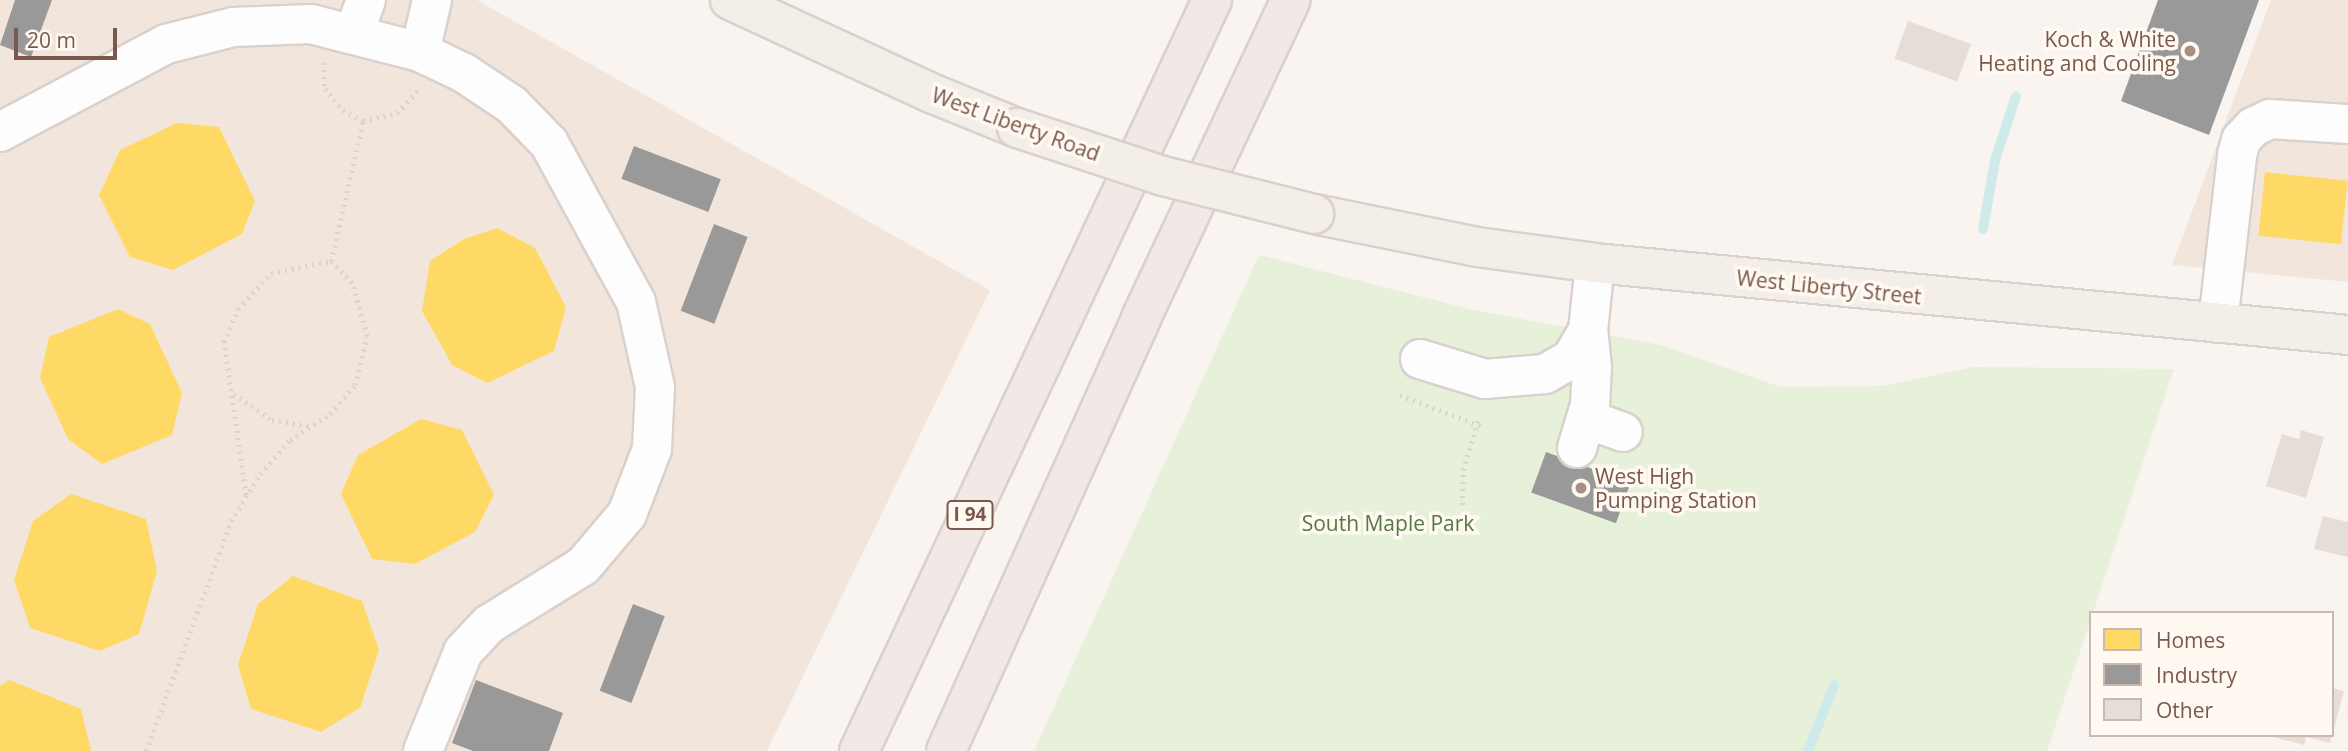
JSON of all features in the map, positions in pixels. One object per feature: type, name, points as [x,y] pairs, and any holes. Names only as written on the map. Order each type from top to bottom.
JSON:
[{"type":"highway","name":"I 94","points":[[859,751],[1212,0]]},
{"type":"highway","points":[[946,751],[1142,316],[1291,0]]},
{"type":"main road","name":"West Liberty Road","points":[[730,0],[930,93],[1017,128],[1163,176],[1314,214]]},
{"type":"main road","name":"West Liberty Street","points":[[1314,214],[1477,247],[1595,263],[2348,335]]},
{"type":"street","points":[[421,69],[432,0]]},
{"type":"street","points":[[0,132],[166,44],[233,27],[310,24],[360,16],[421,69],[464,74],[512,105],[549,143],[636,302],[655,387],[652,449],[627,514],[583,566],[489,624],[463,652],[423,751]]},
{"type":"street","points":[[2218,323],[2241,140],[2253,127],[2270,119],[2348,124]]},
{"type":"street","points":[[1595,263],[1588,331],[1592,368],[1582,433],[1623,432]]},
{"type":"street","points":[[1420,359],[1485,379],[1545,374],[1571,359],[1588,331]]},
{"type":"path","points":[[324,56],[325,89],[343,110],[363,121],[397,113],[421,69]]},
{"type":"path","points":[[331,261],[363,121]]},
{"type":"path","points":[[246,495],[224,342],[238,309],[271,273],[331,261]]},
{"type":"path","points":[[146,751],[231,521],[260,474],[290,440],[330,414],[355,385],[367,336],[352,283],[331,261]]},
{"type":"path","points":[[233,394],[272,420],[311,426]]},
{"type":"path","points":[[1400,395],[1480,426]]},
{"type":"path","points":[[1462,505],[1463,470],[1480,426],[1479,418]]},
{"type":"shaded area","points":[[0,0],[477,0],[990,290],[767,751],[0,751]]},
{"type":"shaded area","points":[[2271,0],[2348,0],[2348,282],[2172,265]]},
{"type":"green space","name":"South Maple Park","points":[[1259,255],[1473,310],[1661,345],[1781,387],[1884,386],[1973,367],[2174,369],[2094,611],[2089,611],[2089,625],[2047,751],[1034,751]]},
{"type":"building: Homes","points":[[177,123],[219,127],[255,201],[242,234],[173,270],[130,257],[99,195],[120,150]]},
{"type":"building: Homes","points":[[2265,172],[2348,181],[2341,244],[2258,236]]},
{"type":"building: Homes","points":[[497,228],[535,248],[566,307],[554,351],[487,383],[452,365],[422,311],[430,261],[464,239]]},
{"type":"building: Homes","points":[[118,309],[150,324],[182,393],[172,435],[102,464],[68,439],[40,378],[49,337]]},
{"type":"building: Homes","points":[[421,419],[462,430],[494,495],[475,532],[415,564],[372,559],[341,494],[358,455]]},
{"type":"building: Homes","points":[[71,494],[146,519],[157,571],[139,634],[100,651],[30,628],[14,580],[33,521]]},
{"type":"building: Homes","points":[[293,576],[362,601],[379,650],[360,708],[321,732],[251,709],[238,665],[258,604]]},
{"type":"building: Homes","points":[[9,680],[81,709],[91,751],[0,751],[0,686]]},
{"type":"building: Industry","points":[[15,0],[52,0],[31,57],[0,45]]},
{"type":"building: Industry","name":"Koch & White Heating and Cooling","points":[[2158,0],[2259,0],[2209,135],[2121,101]]},
{"type":"building: Industry","points":[[634,146],[721,179],[708,212],[621,179]]},
{"type":"building: Industry","points":[[714,224],[748,237],[714,324],[681,311]]},
{"type":"building: Industry","name":"West High Pumping Station","points":[[1546,452],[1631,483],[1616,523],[1531,492]]},
{"type":"building: Industry","points":[[633,604],[665,616],[631,703],[600,691]]},
{"type":"building: Industry","points":[[476,680],[563,713],[549,751],[473,751],[452,743]]},
{"type":"building: Other","points":[[1908,21],[1971,44],[1957,82],[1894,59]]},
{"type":"building: Other","points":[[2301,430],[2324,437],[2306,498],[2266,486],[2282,434],[2299,439]]},
{"type":"building: Other","points":[[2323,516],[2348,522],[2348,557],[2314,549]]},
{"type":"building: Other","points":[[2334,688],[2344,691],[2334,728]]},
{"type":"building: Other","points":[[2274,737],[2306,737],[2304,745]]},
{"type":"building: Other","points":[[2306,737],[2332,737],[2330,743]]},
{"type":"waterway","points":[[1983,229],[1995,160],[2016,96]]},
{"type":"waterway","points":[[1808,751],[1834,685]]},
{"type":"place","name":"Koch & White Heating and Cooling","points":[[2190,51]]},
{"type":"place","name":"West High Pumping Station","points":[[1581,488]]}]
